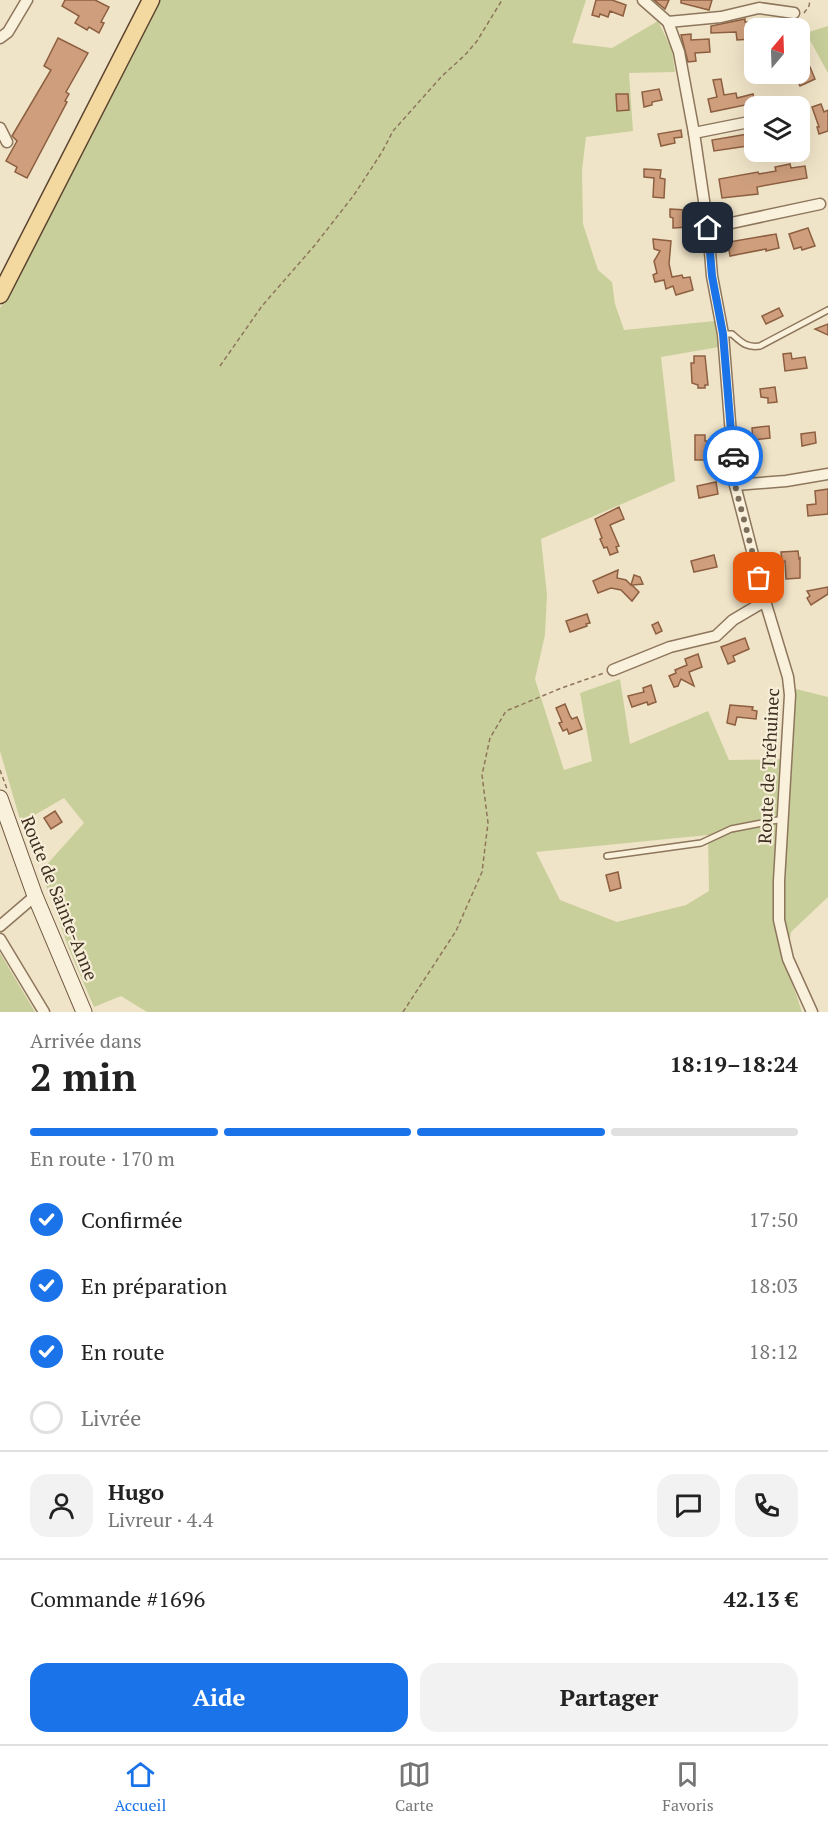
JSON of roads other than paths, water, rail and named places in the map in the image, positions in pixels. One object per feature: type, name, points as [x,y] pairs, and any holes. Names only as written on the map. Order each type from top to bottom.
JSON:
[{"type":"main road","points":[[0,295],[151,0]]},
{"type":"main road","name":"Route de Sainte-Anne","points":[[0,798],[35,896],[84,1012]]},
{"type":"street","points":[[0,38],[8,32],[27,0]]},
{"type":"street","name":"Route de Tréhuinec","points":[[643,0],[668,22],[679,52],[694,133],[708,228],[712,276],[723,334],[735,485],[765,601],[788,677],[790,695],[779,881],[779,920],[788,960],[812,1012]]},
{"type":"street","points":[[668,22],[721,17],[759,8],[794,13]]},
{"type":"street","points":[[694,133],[744,123]]},
{"type":"street","points":[[0,128],[7,142]]},
{"type":"street","points":[[708,228],[820,204]]},
{"type":"street","points":[[735,485],[786,481],[828,474]]},
{"type":"street","points":[[613,669],[670,647],[716,636],[733,620],[765,601]]},
{"type":"street","points":[[0,926],[35,896]]},
{"type":"street","points":[[0,939],[44,1012]]},
{"type":"lane","points":[[723,334],[732,334],[745,346],[760,346],[828,310]]},
{"type":"lane","points":[[607,856],[701,843],[731,829],[783,819]]}]
